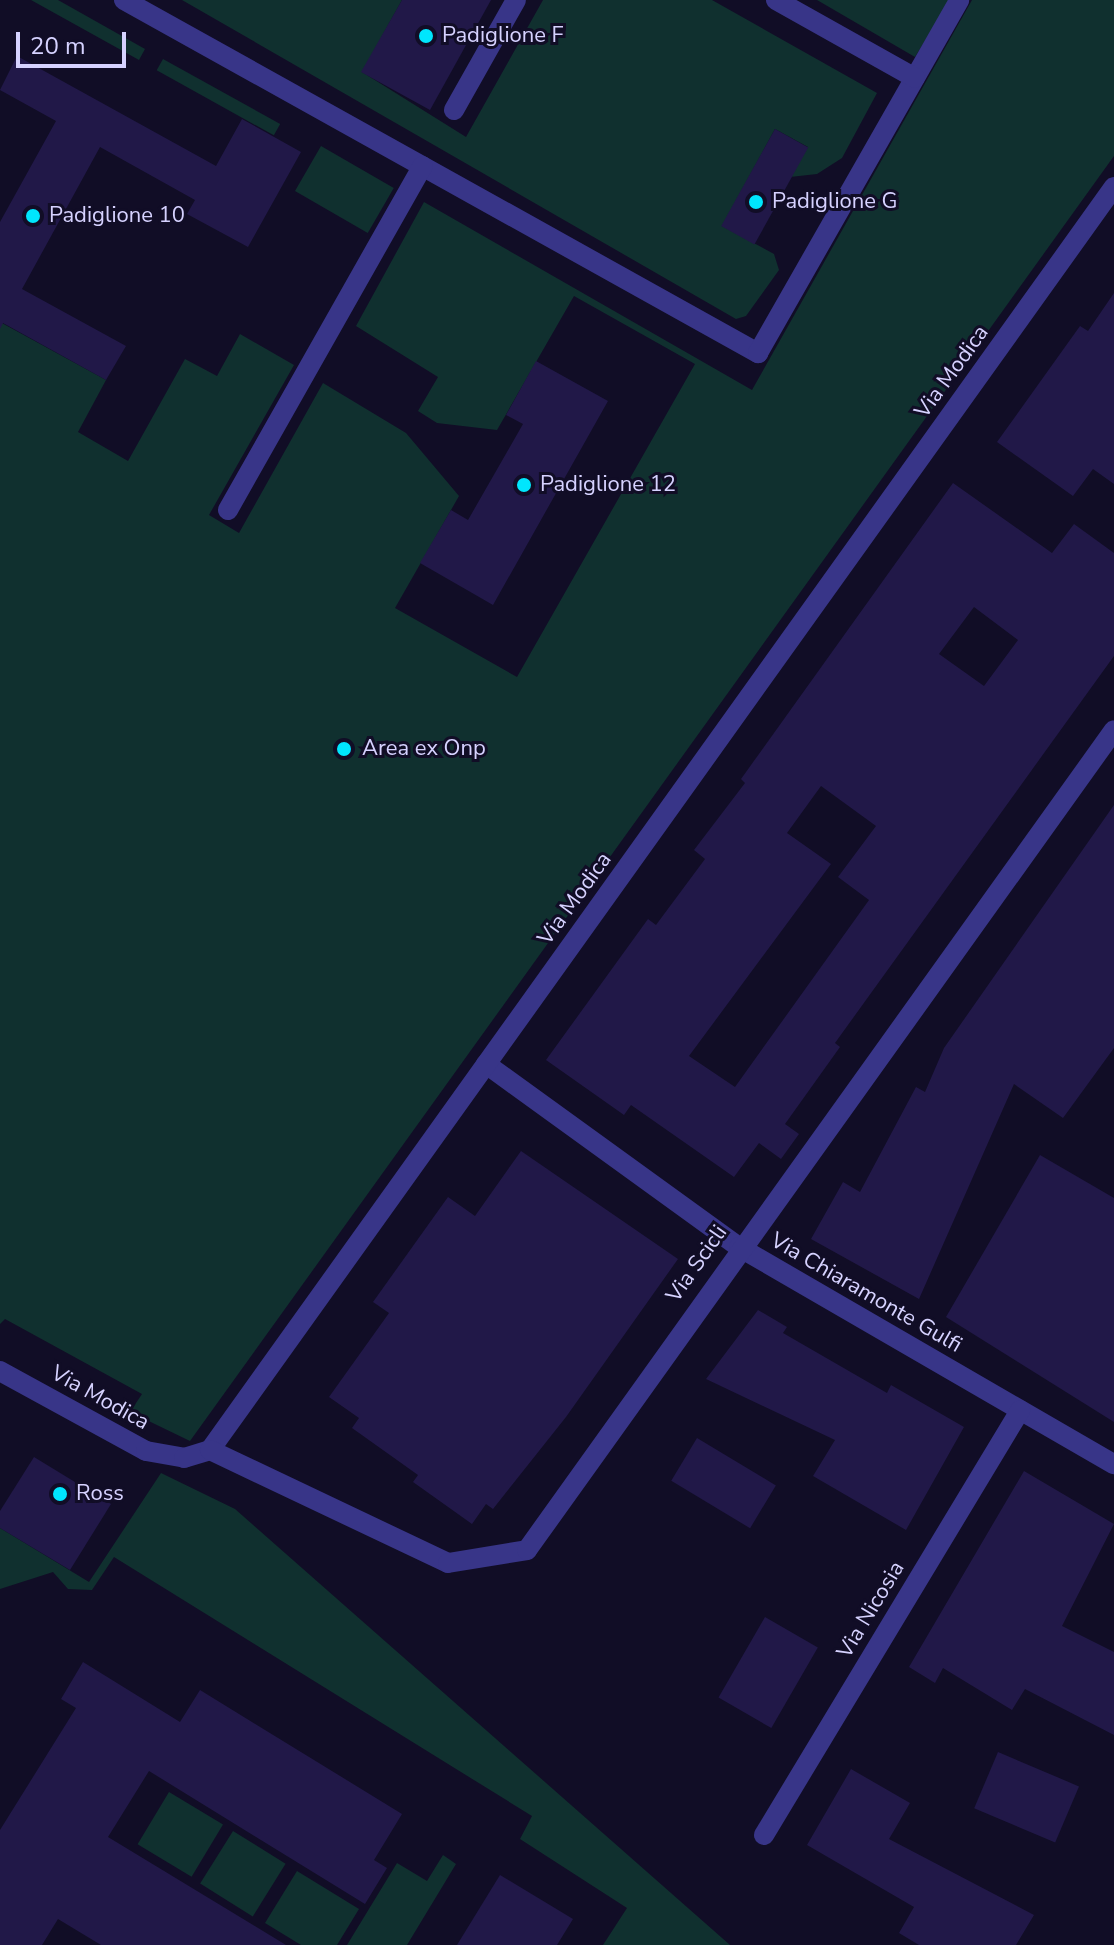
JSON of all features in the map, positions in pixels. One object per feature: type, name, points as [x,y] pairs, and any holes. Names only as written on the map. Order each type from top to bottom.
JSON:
[{"type":"street","points":[[124,0],[758,353],[959,0]]},
{"type":"street","points":[[454,110],[516,0]]},
{"type":"street","points":[[776,0],[915,78]]},
{"type":"street","points":[[228,510],[423,166]]},
{"type":"street","name":"Via Modica","points":[[0,1371],[146,1451],[184,1458],[210,1450],[1114,187]]},
{"type":"street","name":"Via Scicli","points":[[210,1450],[448,1563],[527,1550],[739,1247],[1114,730]]},
{"type":"street","name":"Via Chiaramonte Gulfi","points":[[486,1064],[739,1247],[1114,1464]]},
{"type":"street","name":"Via Nicosia","points":[[764,1835],[1020,1410]]},
{"type":"green space","points":[[31,0],[58,0],[145,49],[139,60]]},
{"type":"green space","points":[[182,0],[402,0],[362,72],[466,137],[543,0],[712,0],[877,93],[842,158],[817,174],[790,177],[808,147],[775,129],[722,226],[774,254],[779,270],[746,316],[736,319]]},
{"type":"green space","points":[[817,0],[950,0],[915,57]]},
{"type":"green space","name":"Area ex Onp","points":[[972,0],[1114,0],[1114,156],[190,1441],[130,1412],[142,1394],[5,1319],[0,1324],[0,322],[106,380],[78,432],[128,461],[185,359],[217,376],[240,334],[294,365],[209,515],[239,533],[323,383],[406,433],[459,496],[395,608],[517,677],[695,364],[574,296],[497,430],[437,423],[418,411],[438,377],[356,326],[424,202],[752,390]]},
{"type":"green space","points":[[163,59],[280,124],[274,135],[157,70]]},
{"type":"green space","points":[[321,146],[394,188],[368,233],[295,191]]},
{"type":"green space","points":[[161,1473],[235,1509],[730,1945],[603,1945],[627,1908],[520,1839],[532,1816],[114,1557],[92,1590],[68,1589],[53,1572],[0,1589],[0,1528],[89,1582]]},
{"type":"green space","points":[[169,1792],[223,1824],[192,1877],[138,1844]]},
{"type":"green space","points":[[233,1831],[286,1864],[253,1916],[200,1884]]},
{"type":"green space","points":[[443,1855],[456,1864],[407,1945],[347,1945],[397,1863],[427,1881]]},
{"type":"green space","points":[[297,1871],[359,1909],[337,1945],[301,1945],[265,1923]]},
{"type":"building","name":"Padiglione F","points":[[402,0],[491,0],[430,110],[361,72]]},
{"type":"building","name":"Padiglione 10","points":[[17,56],[216,166],[242,119],[301,152],[248,247],[187,214],[195,200],[100,147],[22,289],[126,346],[106,380],[3,323],[0,329],[0,222],[56,121],[0,90]]},
{"type":"building","name":"Padiglione G","points":[[775,129],[808,147],[754,245],[721,226]]},
{"type":"building","points":[[1114,293],[1114,484],[1093,469],[1073,496],[997,442],[1080,326],[1088,331]]},
{"type":"building","name":"Padiglione 12","points":[[536,361],[608,401],[493,605],[420,563],[451,510],[468,520],[523,424],[506,415]]},
{"type":"building","points":[[953,483],[1052,553],[1074,524],[1114,553],[1114,656],[835,1043],[840,1047],[785,1124],[799,1134],[781,1159],[759,1143],[734,1177],[631,1105],[624,1115],[546,1060],[648,919],[656,925],[705,859],[694,850],[745,783],[741,779]],"holes":[[[974,607],[1018,640],[984,686],[939,654]],[[821,786],[876,826],[838,877],[869,900],[735,1087],[689,1056],[831,864],[787,833]]]},
{"type":"building","points":[[1114,805],[1114,1048],[1063,1118],[1014,1084],[919,1299],[811,1239],[843,1182],[860,1192],[916,1087],[925,1092],[944,1048]]},
{"type":"building","points":[[521,1151],[678,1259],[566,1417],[493,1509],[486,1504],[472,1524],[413,1482],[418,1475],[352,1428],[359,1418],[329,1397],[389,1313],[373,1302],[448,1197],[475,1216]]},
{"type":"building","points":[[1040,1155],[1114,1198],[1114,1422],[946,1317]]},
{"type":"building","points":[[758,1310],[787,1327],[783,1333],[887,1393],[891,1385],[964,1427],[906,1530],[813,1476],[835,1440],[706,1379]]},
{"type":"building","points":[[697,1438],[776,1485],[750,1528],[671,1481]]},
{"type":"building","points":[[34,1457],[111,1504],[70,1570],[0,1528],[0,1511]]},
{"type":"building","points":[[1024,1471],[1114,1524],[1062,1626],[1114,1652],[1114,1735],[1025,1689],[1012,1710],[943,1668],[935,1683],[909,1667]]},
{"type":"building","points":[[765,1617],[818,1648],[771,1728],[718,1698]]},
{"type":"building","points":[[83,1662],[180,1722],[200,1690],[402,1814],[374,1860],[387,1868],[365,1904],[149,1771],[108,1837],[286,1945],[101,1945],[58,1919],[42,1945],[0,1945],[0,1830],[76,1708],[61,1699]]},
{"type":"building","points":[[998,1752],[1079,1786],[1055,1843],[974,1808]]},
{"type":"building","points":[[851,1769],[910,1803],[889,1839],[1034,1915],[1016,1945],[919,1945],[899,1933],[914,1907],[807,1845]]},
{"type":"building","points":[[500,1875],[573,1919],[557,1945],[457,1945]]},
{"type":"place","name":"Padiglione F","points":[[426,36]]},
{"type":"place","name":"Padiglione G","points":[[756,202]]},
{"type":"place","name":"Padiglione 10","points":[[33,216]]},
{"type":"place","name":"Padiglione 12","points":[[524,485]]},
{"type":"place","name":"Area ex Onp","points":[[344,749]]},
{"type":"place","name":"Ross","points":[[60,1494]]}]
